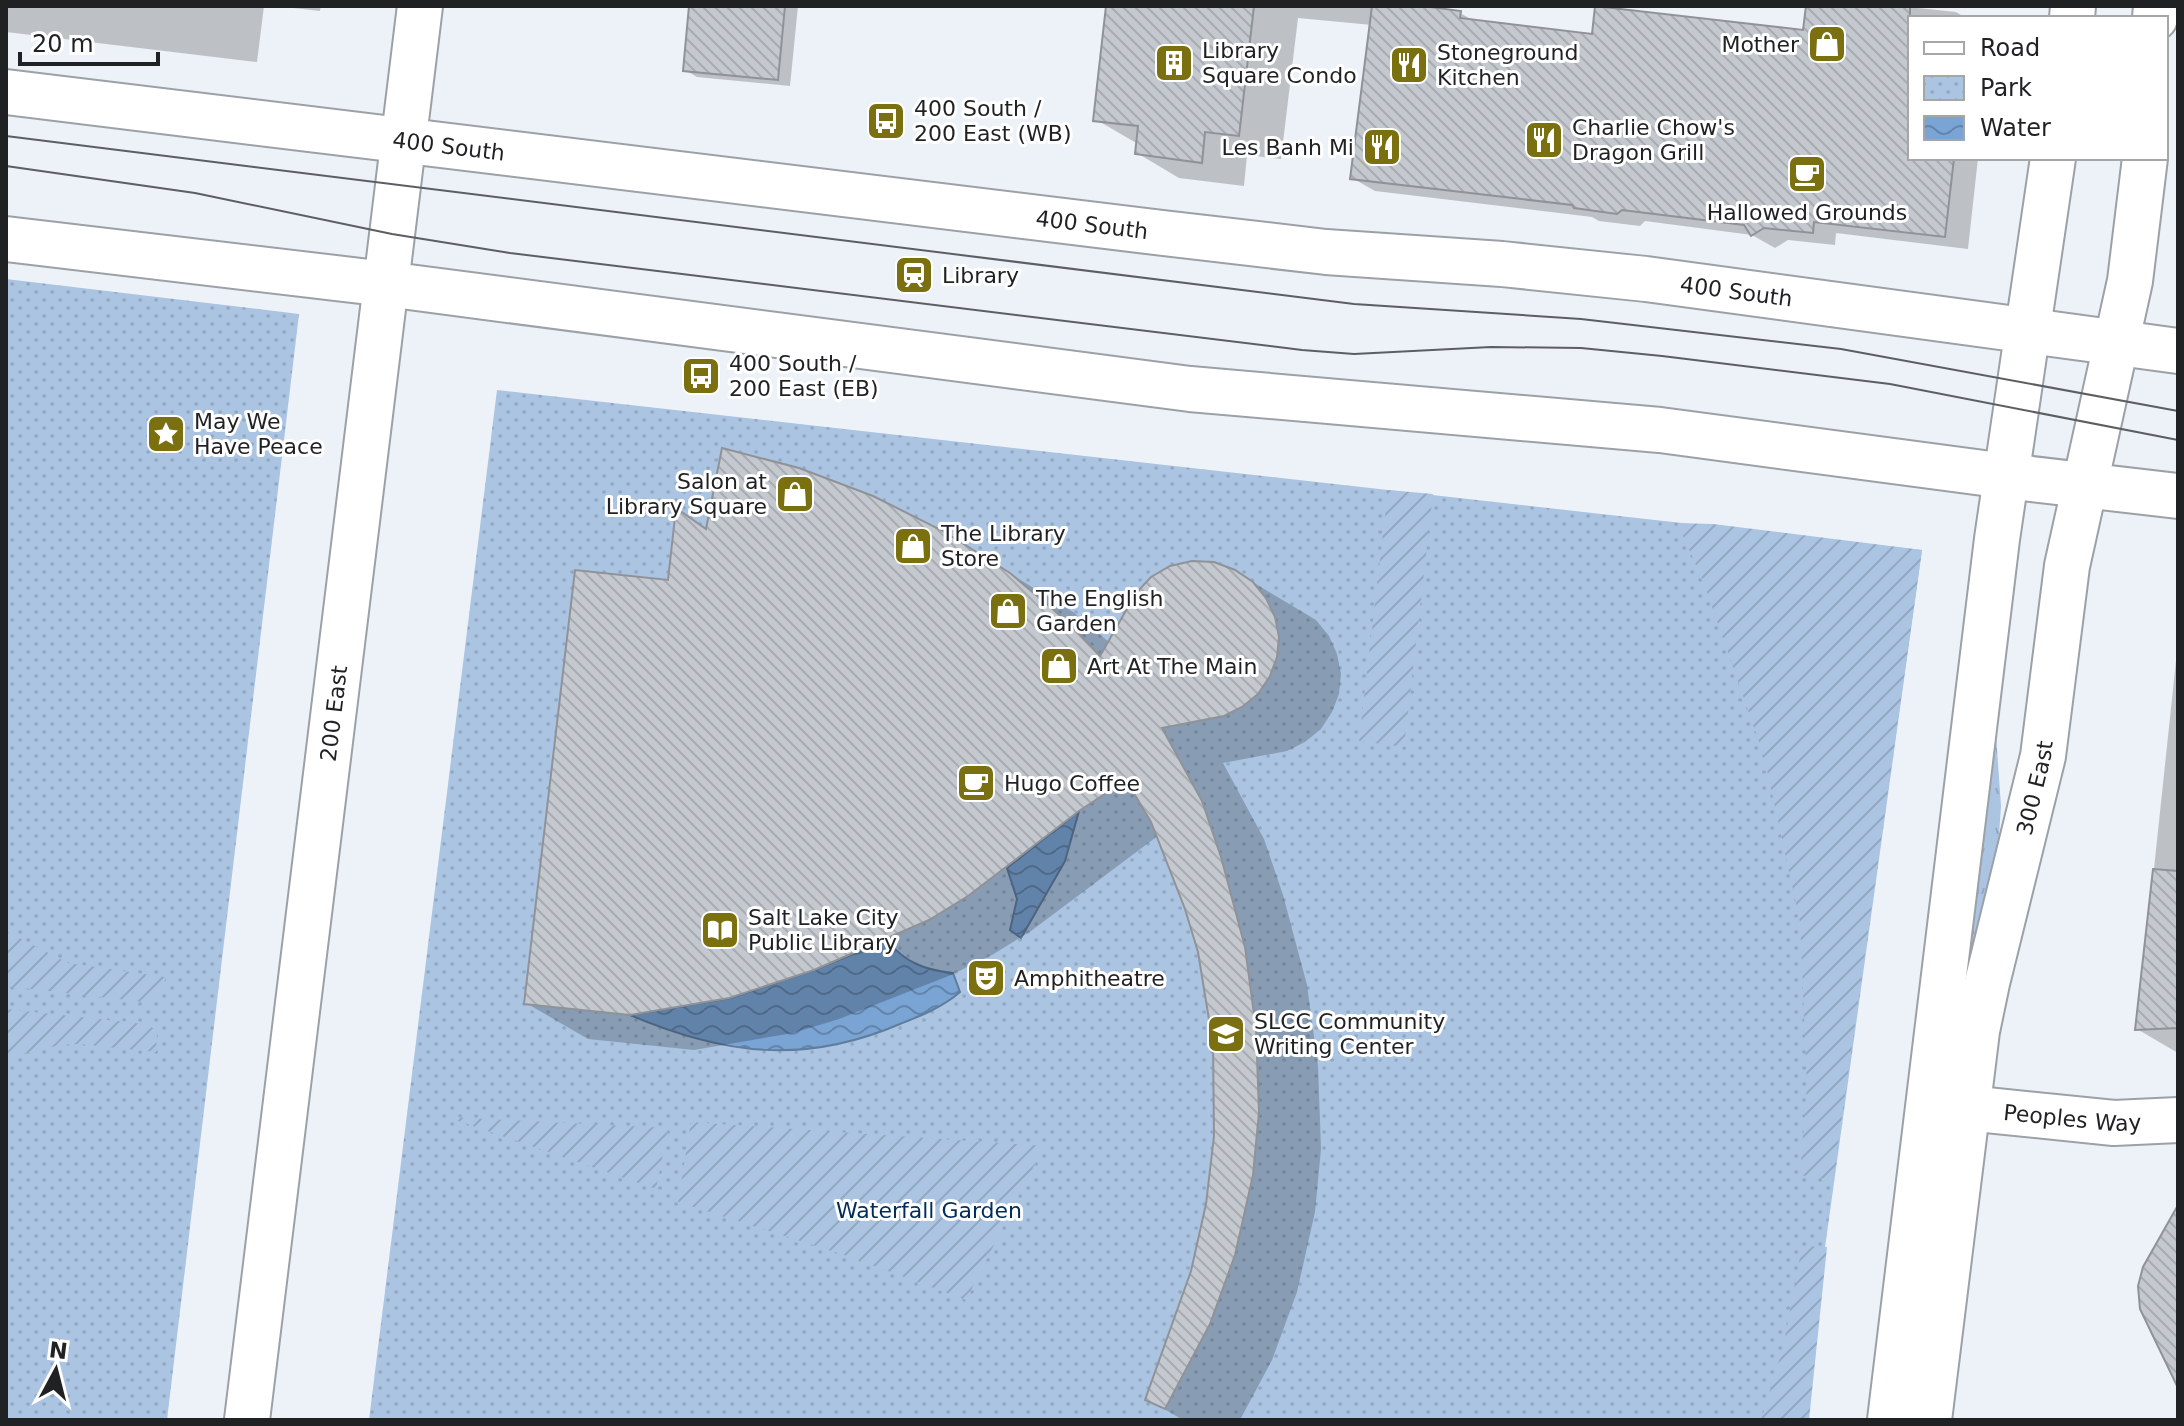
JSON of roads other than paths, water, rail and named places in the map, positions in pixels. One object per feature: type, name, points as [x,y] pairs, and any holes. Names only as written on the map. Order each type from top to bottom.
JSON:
[{"type":"main road","name":"200 East","points":[[247,1420],[420,6]]},
{"type":"main road","name":"400 South","points":[[6,92],[1267,245],[1646,279],[2178,351]]},
{"type":"main road","points":[[1890,1420],[2006,476],[2053,160]]},
{"type":"main road","name":"300 East","points":[[1929,1420],[1967,1108],[1987,983],[2043,756],[2067,566],[2130,281],[2145,160]]},
{"type":"main road","points":[[6,239],[386,284],[1190,389],[1660,430],[2178,496]]},
{"type":"main road","name":"Peoples Way","points":[[1967,1108],[2114,1123],[2178,1120]]},
{"type":"water","points":[[1079,811],[1065,861],[1021,938],[1010,930],[1017,899],[1007,868]]},
{"type":"water","points":[[887,940],[916,964],[953,973],[960,992],[931,1011],[865,1037],[831,1046],[797,1050],[731,1046],[665,1029],[630,1015],[730,998],[814,970]]},
{"type":"tram line","points":[[6,136],[1354,304],[1581,319],[1841,349],[2178,411]]},
{"type":"tram line","points":[[6,166],[195,193],[392,234],[510,253],[1302,350],[1354,354],[1491,347],[1581,348],[1662,356],[1890,384],[2178,440]]},
{"type":"place","name":"Mother","points":[[1827,44]]},
{"type":"place","name":"Library Square Condo","points":[[1174,63]]},
{"type":"place","name":"Stoneground Kitchen","points":[[1409,65]]},
{"type":"place","name":"400 South / 200 East (WB)","points":[[886,121]]},
{"type":"place","name":"Charlie Chow's Dragon Grill","points":[[1544,140]]},
{"type":"place","name":"Les Banh Mi","points":[[1382,147]]},
{"type":"place","name":"Hallowed Grounds","points":[[1807,174]]},
{"type":"place","name":"Library","points":[[914,275]]},
{"type":"place","name":"400 South / 200 East (EB)","points":[[701,376]]},
{"type":"place","name":"May We Have Peace","points":[[166,434]]},
{"type":"place","name":"Salon at Library Square","points":[[795,494]]},
{"type":"place","name":"The Library Store","points":[[913,546]]},
{"type":"place","name":"The English Garden","points":[[1008,611]]},
{"type":"place","name":"Art At The Main","points":[[1059,666]]},
{"type":"place","name":"Hugo Coffee","points":[[976,783]]},
{"type":"place","name":"Salt Lake City Public Library","points":[[720,930]]},
{"type":"place","name":"Amphitheatre","points":[[986,978]]},
{"type":"place","name":"SLCC Community Writing Center","points":[[1226,1034]]},
{"type":"park label","name":"Waterfall Garden","points":[[929,1210]]}]
